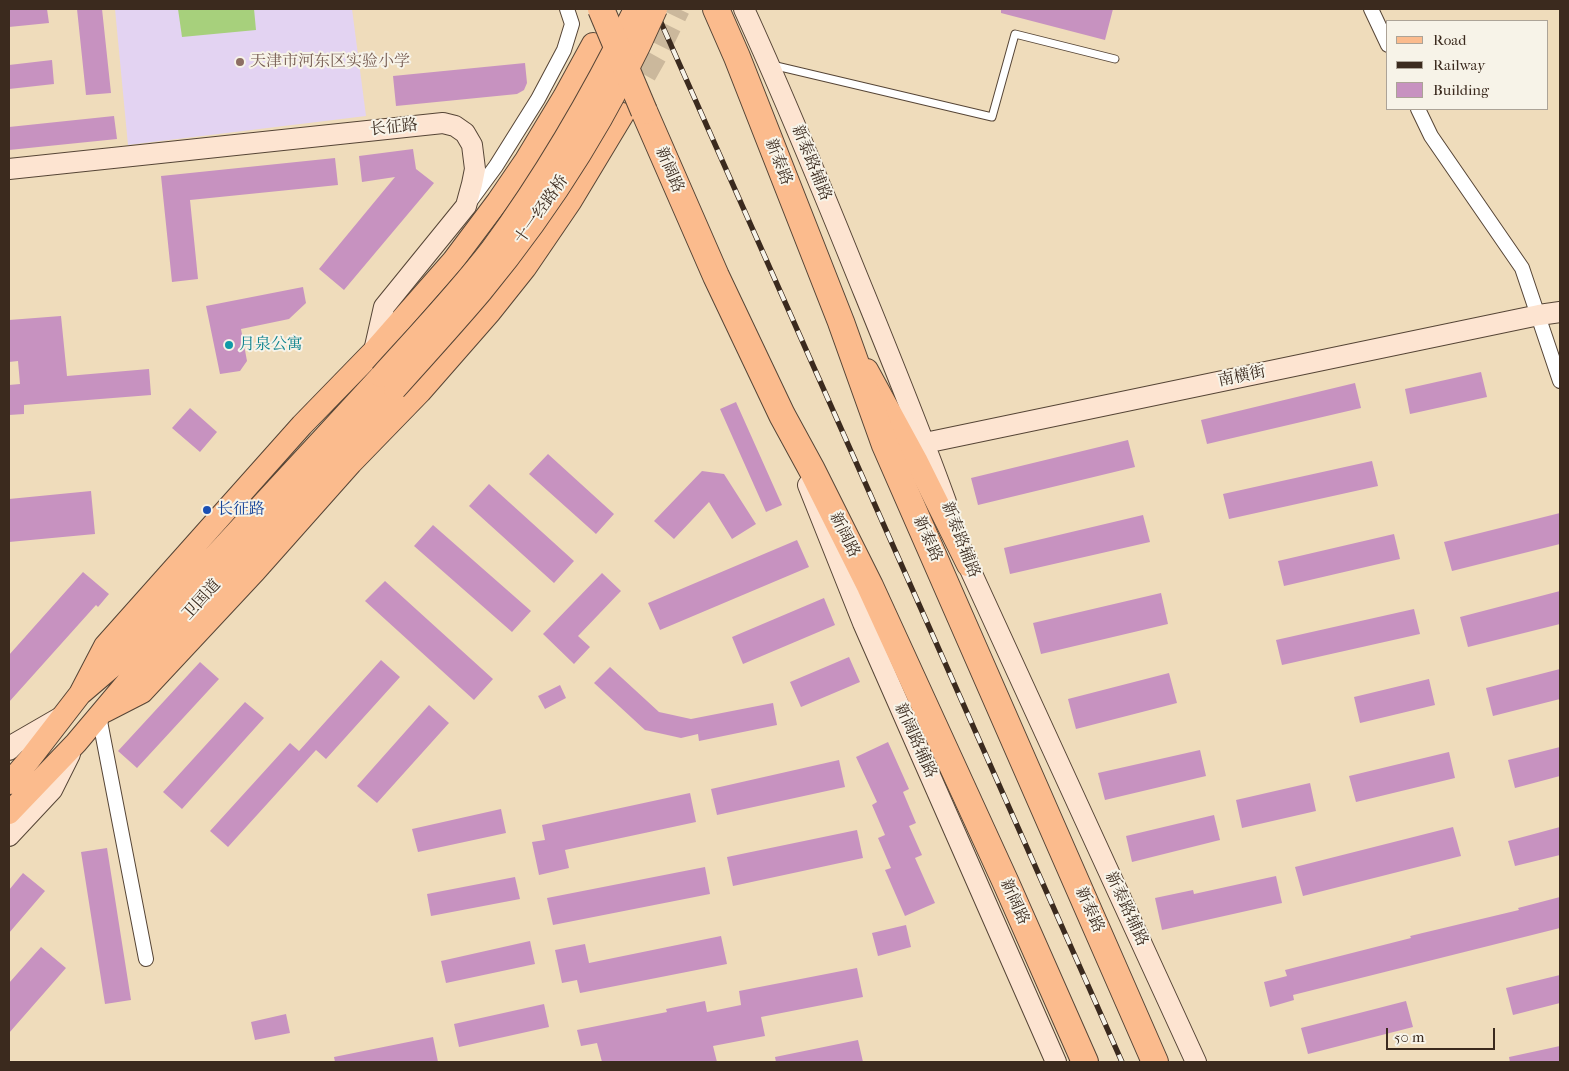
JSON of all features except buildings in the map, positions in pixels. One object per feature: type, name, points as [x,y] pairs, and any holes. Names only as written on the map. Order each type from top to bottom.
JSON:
[{"type":"highway","name":"新阔路","points":[[601,9],[634,112],[716,276],[782,416],[812,470],[870,586],[1086,1062]]},
{"type":"highway","name":"新泰路","points":[[716,9],[737,57],[841,322],[885,445],[1155,1062]]},
{"type":"main road","name":"十一经路桥","points":[[388,382],[443,307],[494,244],[541,179],[602,75],[635,9]]},
{"type":"main road","name":"十一经路桥","points":[[388,382],[482,291],[557,190],[616,90],[656,9]]},
{"type":"main road","points":[[80,694],[105,646],[302,425],[374,351],[452,260],[498,201],[560,105],[593,44]]},
{"type":"main road","points":[[102,714],[142,692],[255,572],[351,463],[420,392],[490,312],[525,268],[594,166],[634,112]]},
{"type":"main road","points":[[841,322],[916,460],[968,565]]},
{"type":"main road","name":"卫国道","points":[[9,783],[76,743],[102,714],[122,672],[388,382]]},
{"type":"main road","name":"卫国道","points":[[9,813],[37,767],[63,716],[80,694],[122,672]]},
{"type":"street","points":[[466,206],[501,157],[538,99],[564,50],[572,24],[568,9]]},
{"type":"street","name":"新泰路辅路","points":[[744,9],[770,64],[925,443],[968,565],[1196,1062]]},
{"type":"street","points":[[1370,9],[1386,41]]},
{"type":"street","points":[[1418,110],[1431,136],[1522,268],[1560,381]]},
{"type":"street","name":"长征路","points":[[9,169],[443,123],[455,126],[465,133],[472,145],[474,169],[466,206],[384,307],[374,351]]},
{"type":"street","name":"南横街","points":[[925,443],[1560,312]]},
{"type":"street","points":[[374,351],[420,392]]},
{"type":"street","name":"新阔路辅路","points":[[782,416],[863,623],[1056,1062]]},
{"type":"street","points":[[102,714],[146,959]]},
{"type":"street","points":[[9,750],[16,743],[63,716]]},
{"type":"street","points":[[9,836],[52,790],[76,743]]},
{"type":"lane","points":[[770,64],[992,117],[1015,34],[1115,59]]},
{"type":"shaded area","name":"天津市河东区实验小学","points":[[115,9],[352,9],[366,116],[128,145]]},
{"type":"green space","points":[[178,9],[254,9],[256,30],[182,37]]},
{"type":"tunnel","points":[[629,104],[679,9]]},
{"type":"railway","points":[[655,9],[1122,1062]]},
{"type":"place","name":"天津市河东区实验小学","points":[[240,62]]},
{"type":"place","name":"月泉公寓","points":[[229,345]]},
{"type":"place","name":"长征路","points":[[207,510]]}]
